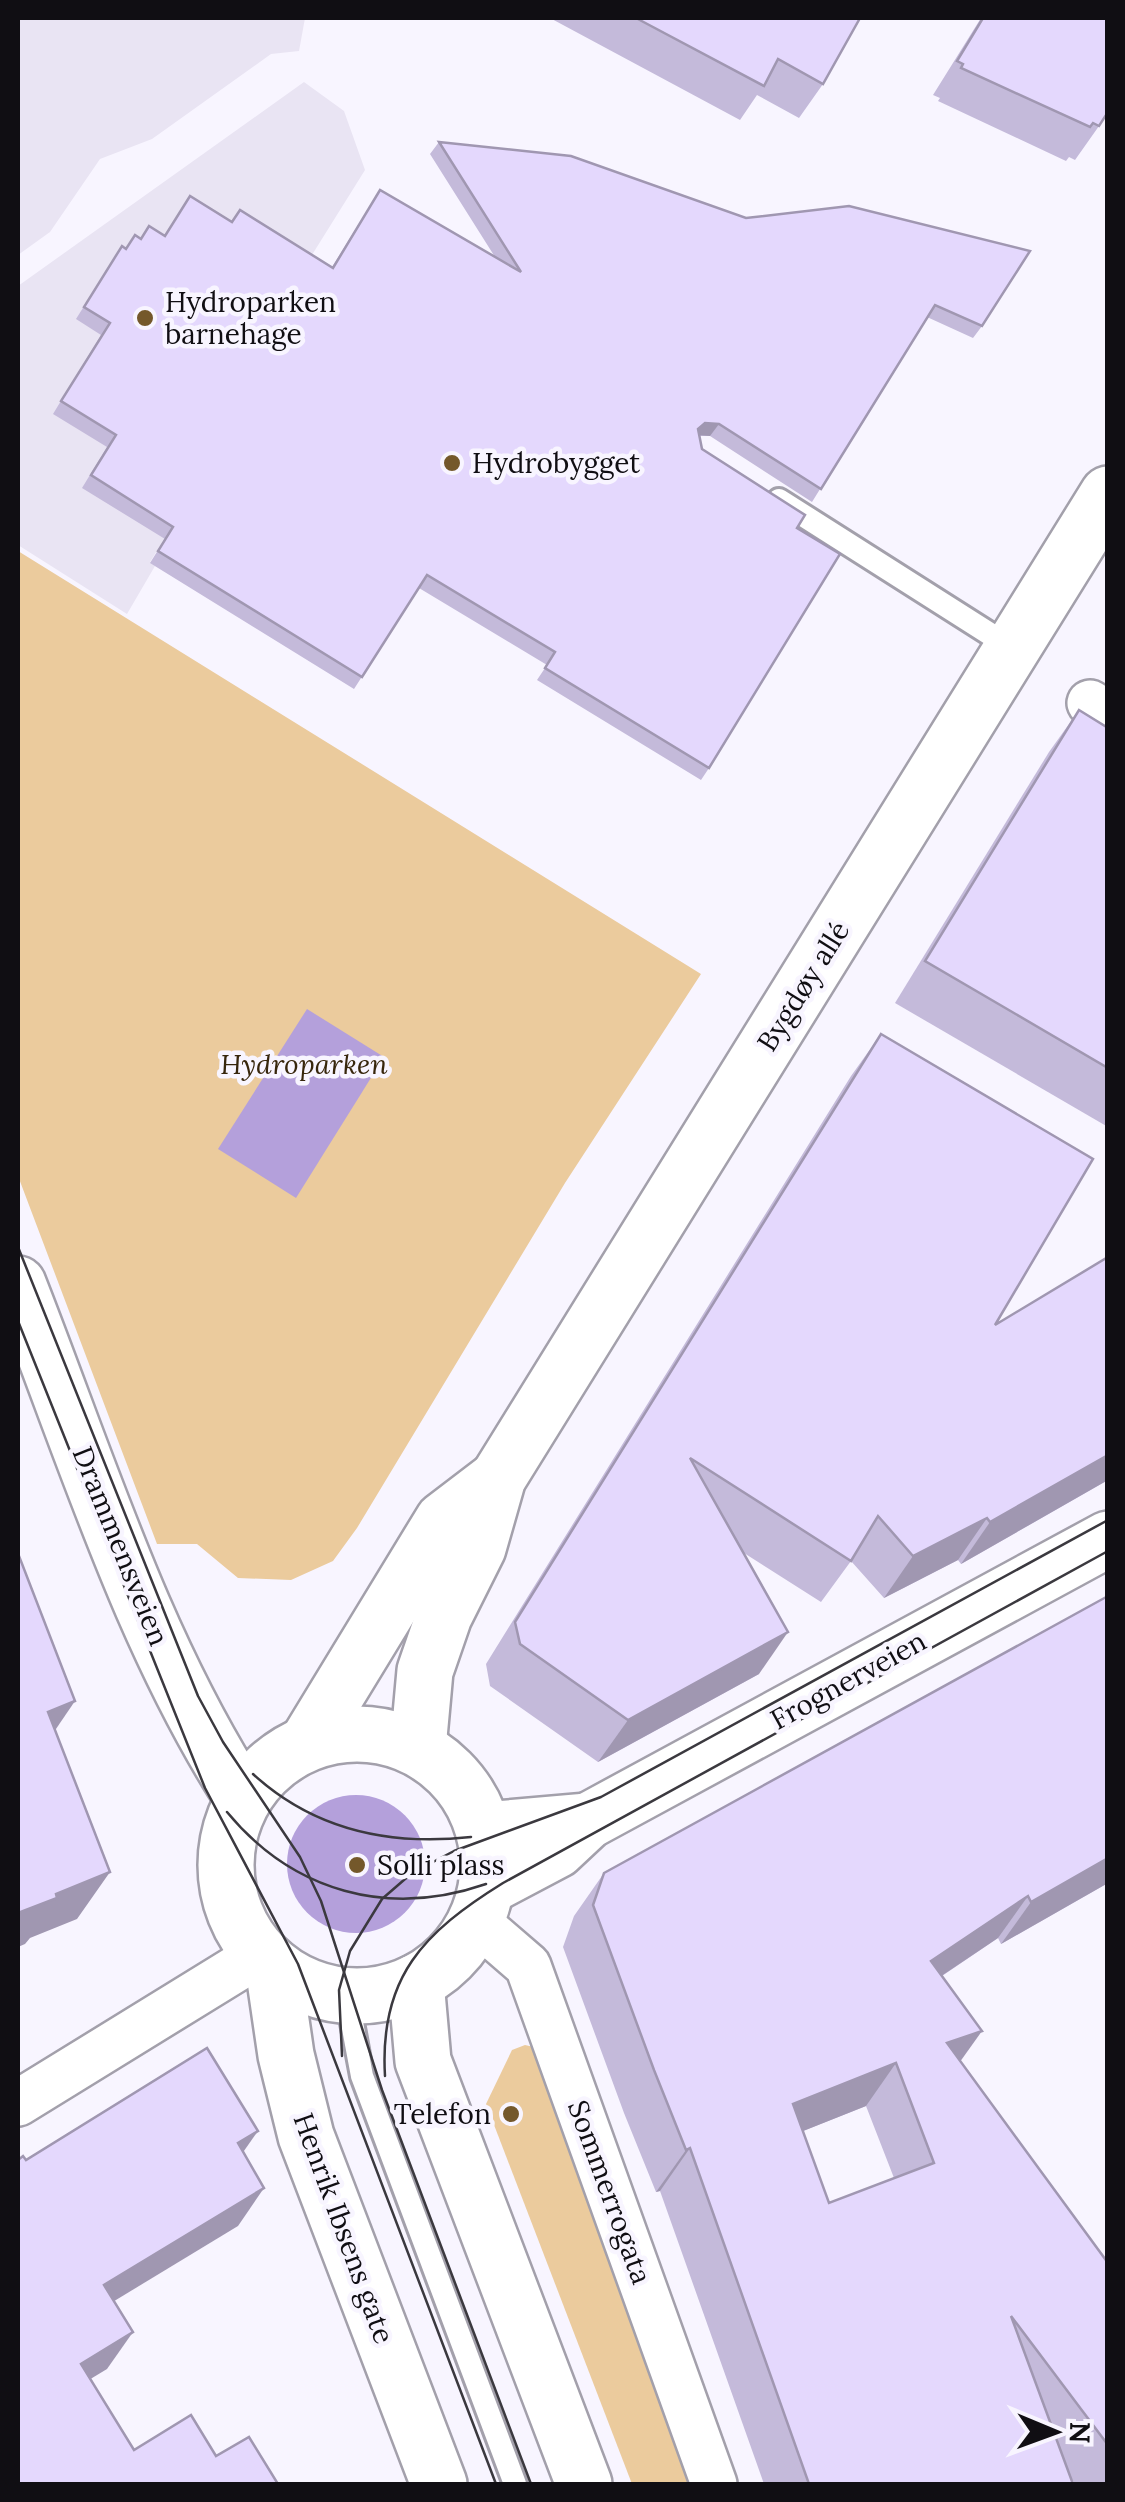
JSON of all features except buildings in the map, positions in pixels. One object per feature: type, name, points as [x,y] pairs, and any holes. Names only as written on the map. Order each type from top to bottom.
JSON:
[{"type":"main road","name":"Bygdøy allé","points":[[418,1748],[426,1671],[444,1616],[478,1548],[498,1478],[1108,494]]},
{"type":"main road","name":"Drammensveien","points":[[18,1284],[164,1656],[209,1745],[243,1798]]},
{"type":"main road","name":"Bygdøy allé","points":[[308,1743],[444,1520],[498,1478]]},
{"type":"main road","name":"Frognerveien","points":[[481,1904],[558,1850],[588,1821],[1108,1539]]},
{"type":"main road","points":[[363,1733],[418,1748],[460,1782],[484,1830],[481,1904],[445,1963],[416,1982],[382,1994],[347,1996],[294,1981],[266,1960],[241,1927],[229,1895],[226,1862],[230,1829],[243,1798],[270,1765],[308,1743],[363,1733]]},
{"type":"main road","name":"Frognerveien","points":[[484,1830],[588,1821]]},
{"type":"main road","name":"Henrik Ibsens gate","points":[[266,1960],[306,2136],[439,2484]]},
{"type":"main road","points":[[416,1982],[424,2061],[584,2484]]},
{"type":"street","name":"Sommerrogata","points":[[481,1904],[528,1966],[714,2484]]},
{"type":"street","points":[[18,2103],[266,1960]]},
{"type":"lane","points":[[752,482],[1012,648]]},
{"type":"lane","points":[[347,1996],[368,2093],[515,2484]]},
{"type":"shaded area","points":[[18,18],[305,18],[299,51],[271,54],[152,139],[100,159],[50,232],[18,255]]},
{"type":"shaded area","name":"Hydroparken barnehage","points":[[304,82],[344,111],[365,170],[252,351],[224,442],[150,562],[155,566],[127,614],[18,545],[18,286]]},
{"type":"shaded area","points":[[307,1009],[384,1057],[296,1198],[218,1149]]},
{"type":"shaded area","points":[[356,1795],[382,1800],[405,1815],[420,1838],[425,1864],[420,1890],[405,1913],[382,1928],[356,1933],[330,1928],[307,1913],[292,1890],[287,1864],[292,1838],[307,1815],[330,1800]]},
{"type":"green space","name":"Hydroparken","points":[[18,551],[701,974],[565,1183],[357,1528],[333,1561],[291,1580],[238,1578],[197,1544],[157,1544],[18,1176]]},
{"type":"green space","points":[[525,2045],[538,2048],[697,2484],[632,2484],[486,2104],[512,2050]]},
{"type":"tram line","points":[[18,1247],[198,1696],[223,1742],[300,1857],[321,1901],[382,2090],[531,2484]]},
{"type":"tram line","points":[[18,1321],[205,1788],[298,1964],[496,2484]]},
{"type":"tram line","points":[[342,2056],[339,1990],[350,1951],[382,1899],[412,1873],[454,1851],[601,1797],[1108,1520]]},
{"type":"tram line","points":[[385,2076],[385,2041],[399,1984],[429,1939],[475,1901],[1108,1551]]},
{"type":"tram line","points":[[253,1774],[301,1809],[354,1830],[411,1839],[471,1837]]},
{"type":"tram line","points":[[227,1812],[282,1862],[344,1891],[413,1898],[486,1884]]},
{"type":"place","name":"Hydroparken barnehage","points":[[145,318]]},
{"type":"place","name":"Hydrobygget","points":[[452,463]]},
{"type":"place","name":"Solli plass","points":[[357,1865]]},
{"type":"place","name":"Telefon","points":[[511,2114]]}]
